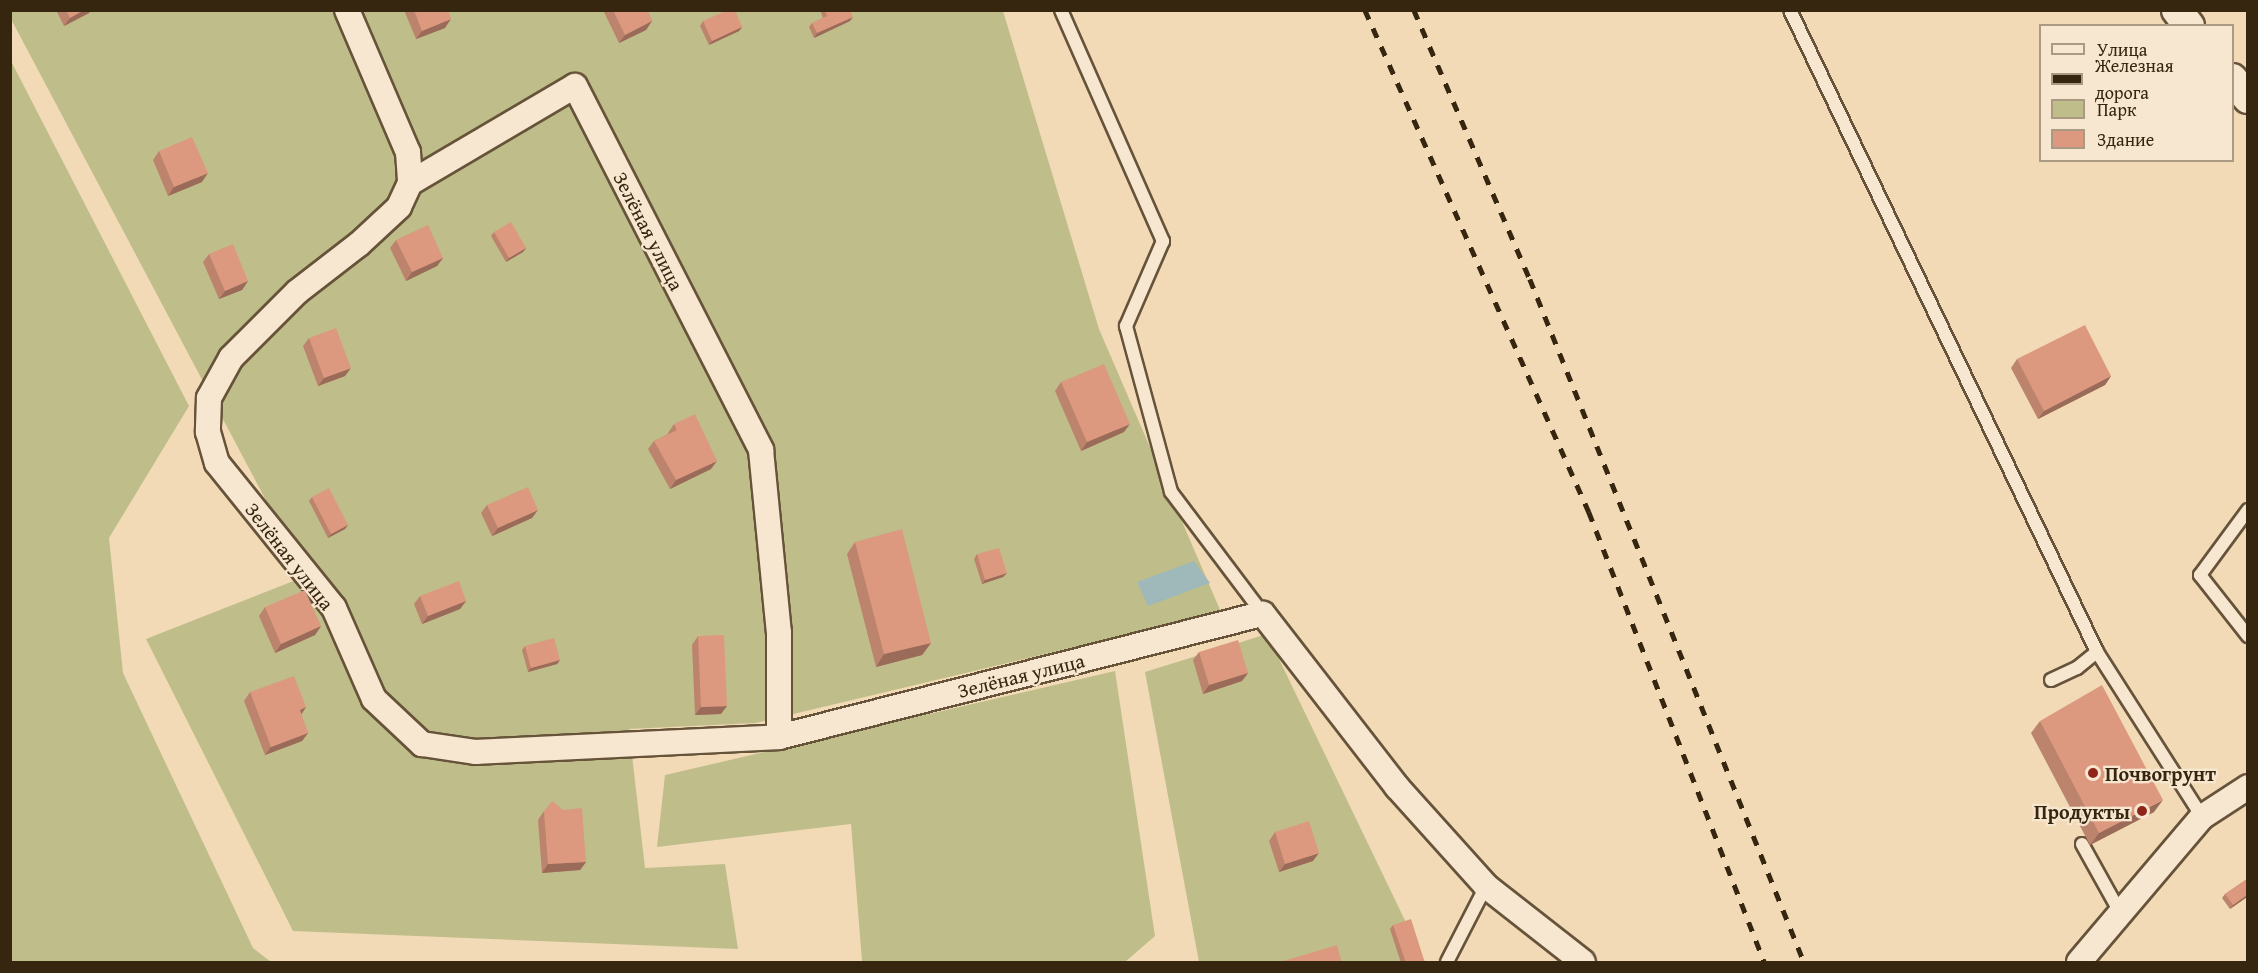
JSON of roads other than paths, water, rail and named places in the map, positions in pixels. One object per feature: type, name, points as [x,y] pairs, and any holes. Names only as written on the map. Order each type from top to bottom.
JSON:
[{"type":"street","points":[[347,10],[408,152],[410,183]]},
{"type":"street","points":[[2177,10],[2188,24]]},
{"type":"street","points":[[2234,82],[2247,98]]},
{"type":"street","name":"Зелёная улица","points":[[779,737],[779,632],[761,450],[575,86],[410,183],[399,207],[359,244],[297,292],[231,358],[208,399],[208,432],[217,464],[334,608],[374,699],[422,744],[476,752],[779,737],[1263,614]]},
{"type":"street","points":[[1263,614],[1397,787],[1486,886],[1583,963]]},
{"type":"street","points":[[2079,963],[2202,817],[2247,787]]},
{"type":"lane","points":[[1061,10],[1163,241],[1126,326],[1171,492],[1263,614]]},
{"type":"lane","points":[[1790,10],[2097,652],[2202,817]]},
{"type":"lane","points":[[2247,510],[2200,575],[2247,636]]},
{"type":"lane","points":[[2050,680],[2077,668],[2097,652]]},
{"type":"lane","points":[[2082,844],[2121,914]]},
{"type":"lane","points":[[1447,963],[1486,886]]},
{"type":"water","points":[[1194,561],[1210,583],[1148,606],[1137,582]]},
{"type":"railway","points":[[1365,10],[1589,512],[1764,962]]},
{"type":"railway","points":[[1414,10],[1530,279],[1804,962]]},
{"type":"place","name":"Почвогрунт","points":[[2093,773]]},
{"type":"place","name":"Продукты","points":[[2142,811]]}]
